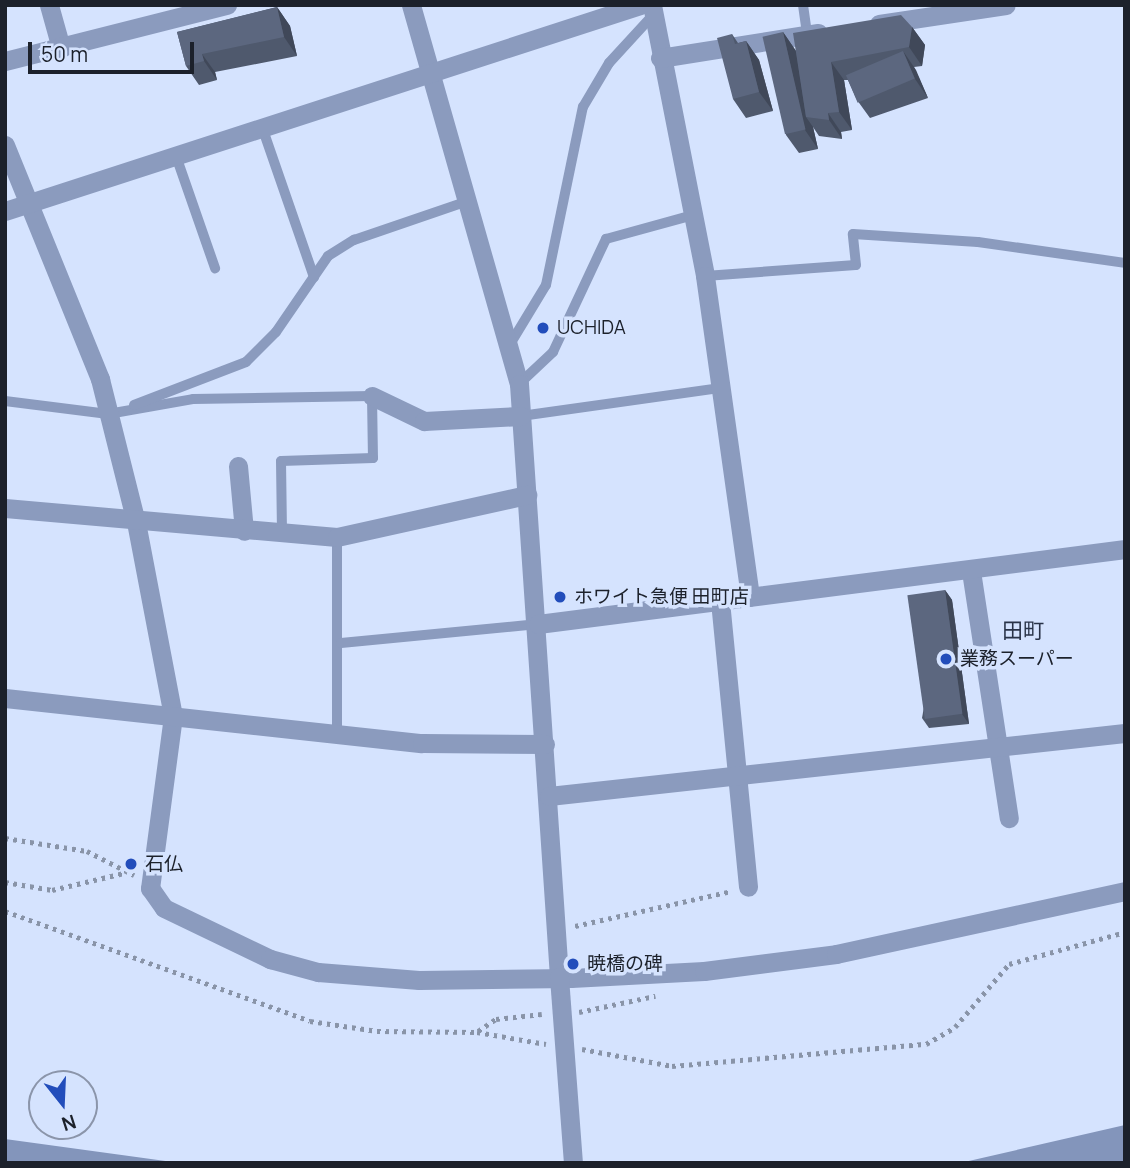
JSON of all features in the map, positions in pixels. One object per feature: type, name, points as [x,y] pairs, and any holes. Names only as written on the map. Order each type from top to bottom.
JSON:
[{"type":"street","points":[[49,5],[61,48]]},
{"type":"street","points":[[5,61],[61,48],[192,10],[227,5]]},
{"type":"street","points":[[411,5],[519,383],[560,929],[559,986],[573,1163]]},
{"type":"street","points":[[860,27],[1006,5]]},
{"type":"street","points":[[5,211],[176,156],[429,69],[532,45],[648,8],[705,276],[750,597]]},
{"type":"street","points":[[660,58],[834,31]]},
{"type":"street","points":[[5,145],[108,414],[136,522],[173,716],[150,881],[156,901],[177,916],[310,970],[418,981],[559,986],[823,956],[968,930],[1125,891]]},
{"type":"street","points":[[372,396],[424,421],[521,416]]},
{"type":"street","points":[[239,466],[244,531]]},
{"type":"street","points":[[5,508],[136,522],[337,537],[527,495]]},
{"type":"street","points":[[538,624],[971,571],[1125,549]]},
{"type":"street","points":[[971,571],[1009,818]]},
{"type":"street","points":[[720,601],[748,887]]},
{"type":"street","points":[[5,698],[422,743],[545,744]]},
{"type":"street","points":[[550,796],[998,751],[1125,733]]},
{"type":"lane","points":[[803,5],[807,35]]},
{"type":"lane","points":[[509,346],[546,285],[583,107],[609,63],[648,8]]},
{"type":"lane","points":[[262,127],[314,277]]},
{"type":"lane","points":[[176,156],[215,268]]},
{"type":"lane","points":[[108,414],[246,362],[328,256],[354,240],[468,201]]},
{"type":"lane","points":[[519,383],[553,352],[606,239],[693,215]]},
{"type":"lane","points":[[705,276],[856,265],[853,234],[978,242],[1125,263]]},
{"type":"lane","points":[[521,416],[719,388]]},
{"type":"lane","points":[[5,401],[108,414],[193,399],[372,396],[373,458],[281,461],[282,534]]},
{"type":"lane","points":[[337,537],[341,643],[337,733]]},
{"type":"lane","points":[[341,643],[538,624]]},
{"type":"path","points":[[5,838],[87,851],[125,872],[150,881]]},
{"type":"path","points":[[5,883],[52,890],[125,872]]},
{"type":"path","points":[[560,929],[748,887]]},
{"type":"path","points":[[574,1013],[665,994]]},
{"type":"path","points":[[477,1032],[509,1016],[552,1014]]},
{"type":"water","points":[[1125,1125],[1125,1163],[960,1163]]},
{"type":"water","points":[[5,1139],[180,1163],[5,1163]]},
{"type":"building","points":[[277,7],[284,37],[202,54],[204,61],[186,66],[177,32]]},
{"type":"building","points":[[901,15],[912,27],[909,47],[831,62],[839,112],[828,113],[829,120],[806,117],[793,33]]},
{"type":"building","points":[[783,32],[805,129],[785,134],[763,37]]},
{"type":"building","points":[[732,34],[735,44],[746,41],[759,92],[733,99],[717,38]]},
{"type":"building","points":[[903,51],[915,79],[858,103],[846,75]]},
{"type":"building","points":[[945,590],[962,714],[925,719],[907,595]]},
{"type":"place","name":"UCHIDA","points":[[543,328]]},
{"type":"place","name":"ホワイト急便 田町店","points":[[560,597]]},
{"type":"place","name":"業務スーパー","points":[[946,659]]},
{"type":"place","name":"石仏","points":[[131,864]]},
{"type":"place","name":"暁橋の碑","points":[[573,964]]},
{"type":"district","name":"田町","points":[[1023,630]]}]
